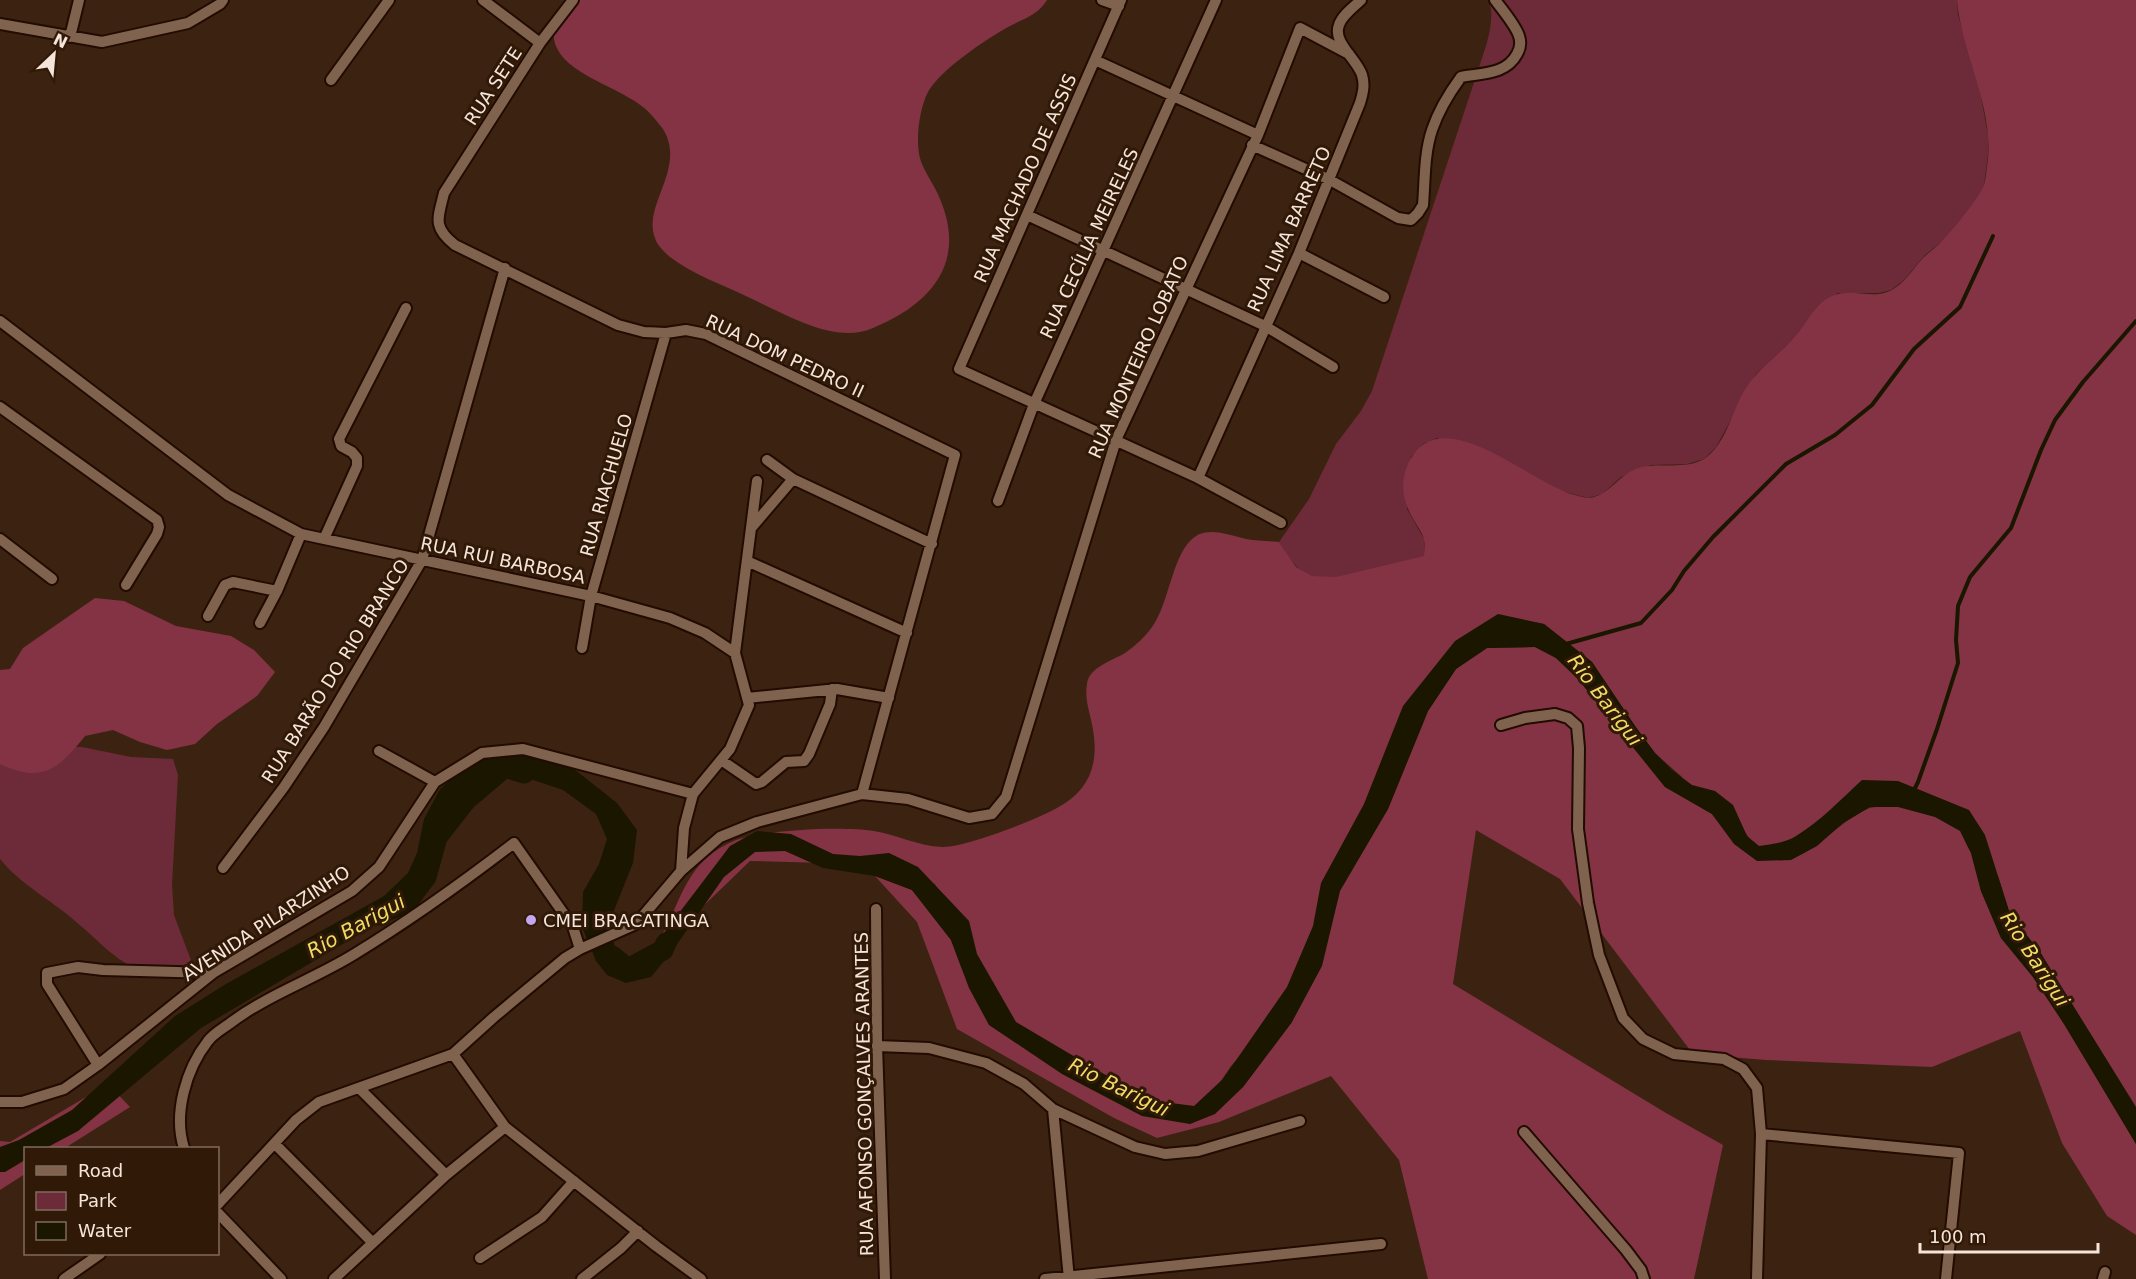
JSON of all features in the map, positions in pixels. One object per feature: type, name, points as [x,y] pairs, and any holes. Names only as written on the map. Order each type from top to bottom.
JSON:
[{"type":"street","points":[[70,37],[79,0]]},
{"type":"street","points":[[0,24],[102,42],[188,23],[223,0]]},
{"type":"street","points":[[331,80],[389,0]]},
{"type":"street","points":[[483,0],[540,43]]},
{"type":"street","name":"RUA SETE","points":[[444,193],[540,43],[573,0]]},
{"type":"street","points":[[1102,0],[1120,3]]},
{"type":"street","name":"RUA CECÍLIA MEIRELES","points":[[998,501],[1034,404],[1216,0]]},
{"type":"street","name":"RUA LIMA BARRETO","points":[[1198,478],[1299,253],[1330,180],[1364,89],[1363,76],[1338,37],[1337,27],[1341,19],[1361,0]]},
{"type":"street","points":[[1095,60],[1174,96],[1398,218],[1411,220],[1423,205],[1432,130],[1454,87],[1461,77],[1492,73],[1504,68],[1516,56],[1520,46],[1520,35],[1495,0]]},
{"type":"street","name":"RUA MACHADO DE ASSIS","points":[[1034,404],[959,369],[1120,3]]},
{"type":"street","name":"RUA MONTEIRO LOBATO","points":[[862,794],[908,799],[969,818],[992,814],[1006,797],[1116,440],[1255,140],[1300,28],[1349,54]]},
{"type":"street","name":"RUA DOM PEDRO II","points":[[444,193],[437,219],[443,236],[455,245],[618,325],[644,332],[666,333],[686,330],[706,334],[955,455],[932,544]]},
{"type":"street","points":[[1027,215],[1265,326],[1333,367]]},
{"type":"street","points":[[1299,253],[1384,297]]},
{"type":"street","name":"RUA BARÃO DO RIO BRANCO","points":[[223,868],[284,787],[324,727],[422,560],[505,268]]},
{"type":"street","points":[[324,539],[357,466],[357,458],[341,446],[339,439],[406,308]]},
{"type":"street","name":"RUA RUI BARBOSA","points":[[0,321],[228,495],[301,534],[591,596],[670,618],[705,633],[735,653]]},
{"type":"street","name":"RUA RIACHUELO","points":[[582,648],[591,596],[666,333]]},
{"type":"street","points":[[1034,404],[1198,478],[1281,523]]},
{"type":"street","points":[[0,407],[157,520],[159,527],[157,534],[126,585]]},
{"type":"street","points":[[219,1203],[296,1120],[319,1102],[453,1054],[565,958],[636,924],[681,871],[720,837],[757,822],[862,794],[932,544],[793,479],[767,460]]},
{"type":"street","points":[[751,527],[793,479]]},
{"type":"street","points":[[681,871],[684,828],[693,794],[730,749],[749,705],[735,653],[758,481]]},
{"type":"street","points":[[260,623],[277,591],[301,534]]},
{"type":"street","points":[[0,539],[52,579]]},
{"type":"street","points":[[747,561],[907,633]]},
{"type":"street","points":[[208,616],[225,585],[233,582],[277,591]]},
{"type":"street","points":[[747,698],[832,689],[889,698]]},
{"type":"street","points":[[721,760],[756,784],[762,782],[786,762],[804,760],[809,754],[830,704],[832,689]]},
{"type":"street","points":[[1501,725],[1525,717],[1555,714],[1568,717],[1576,726],[1579,748],[1578,829],[1588,903],[1599,956],[1623,1018],[1643,1040],[1674,1054],[1724,1059],[1743,1069],[1757,1088],[1761,1134],[1756,1279]]},
{"type":"street","name":"AVENIDA PILARZINHO","points":[[0,1102],[22,1102],[64,1089],[98,1065],[213,973],[352,891],[379,867],[435,782],[482,753],[523,749],[693,794]]},
{"type":"street","points":[[379,751],[435,782]]},
{"type":"street","points":[[183,1147],[180,1136],[180,1110],[193,1066],[209,1040],[249,1008],[351,956],[458,887],[514,843],[573,927],[583,948]]},
{"type":"street","name":"RUA AFONSO GONÇALVES ARANTES","points":[[876,909],[877,1046],[885,1279]]},
{"type":"street","points":[[98,1065],[47,984],[47,973],[78,966],[103,970],[213,973]]},
{"type":"street","points":[[877,1046],[929,1048],[986,1063],[1024,1084],[1053,1109],[1136,1147],[1165,1154],[1198,1151],[1300,1121]]},
{"type":"street","points":[[453,1054],[505,1127],[701,1279]]},
{"type":"street","points":[[359,1088],[446,1175]]},
{"type":"street","points":[[1053,1109],[1068,1277]]},
{"type":"street","points":[[334,1279],[446,1175],[505,1127]]},
{"type":"street","points":[[1524,1132],[1626,1250],[1641,1270],[1644,1279]]},
{"type":"street","points":[[1761,1134],[1959,1153],[1946,1279]]},
{"type":"street","points":[[275,1144],[373,1243]]},
{"type":"street","points":[[480,1258],[542,1217],[574,1181]]},
{"type":"street","points":[[219,1215],[281,1279]]},
{"type":"street","points":[[582,1279],[621,1248],[638,1231]]},
{"type":"street","points":[[1045,1279],[1381,1244]]},
{"type":"street","points":[[64,1279],[99,1255]]},
{"type":"green space","points":[[1489,0],[1957,0],[1958,15],[1980,91],[1988,135],[1984,185],[1975,208],[1959,228],[1925,255],[1904,280],[1891,290],[1879,293],[1838,293],[1818,306],[1795,338],[1756,374],[1716,447],[1704,459],[1687,464],[1651,465],[1621,477],[1602,494],[1588,498],[1562,491],[1534,477],[1437,438],[1423,444],[1411,457],[1407,509],[1424,539],[1424,556],[1414,565],[1379,574],[1332,578],[1311,576],[1296,566],[1279,542],[1309,499],[1336,444],[1361,411],[1372,391],[1486,46],[1491,17]]},
{"type":"green space","points":[[61,747],[82,747],[131,757],[173,759],[178,775],[172,885],[174,915],[192,963],[187,978],[153,975],[122,961],[66,913],[36,892],[0,859],[0,756]]},
{"type":"shaded area","points":[[564,0],[1047,0],[1035,13],[999,32],[964,56],[942,75],[928,92],[920,118],[918,148],[922,164],[938,194],[947,222],[949,243],[946,262],[927,294],[912,307],[873,328],[846,333],[809,325],[788,316],[688,269],[661,248],[655,238],[653,225],[654,213],[668,172],[669,144],[663,129],[643,107],[572,66],[560,54],[554,40],[555,22]]},
{"type":"shaded area","points":[[1957,0],[2136,0],[2136,1111],[2040,952],[2010,914],[1998,876],[1964,839],[1971,853],[1981,891],[2001,938],[2033,977],[2064,1024],[2136,1144],[2136,1235],[2107,1216],[2062,1143],[2020,1031],[1932,1067],[1766,1060],[1693,1054],[1560,879],[1476,830],[1453,984],[1723,1145],[1694,1279],[1428,1279],[1399,1160],[1331,1076],[1219,1122],[1157,1138],[1114,1118],[957,1029],[917,922],[875,876],[912,890],[951,940],[963,972],[935,884],[825,863],[750,861],[693,916],[656,970],[634,981],[622,978],[630,966],[646,958],[655,947],[685,887],[700,864],[716,850],[735,840],[787,831],[843,829],[874,831],[933,846],[952,846],[1017,826],[1068,801],[1084,785],[1093,766],[1094,743],[1086,696],[1089,678],[1096,669],[1125,653],[1149,631],[1158,617],[1182,553],[1188,543],[1202,533],[1214,532],[1250,540],[1279,542],[1296,567],[1312,576],[1336,577],[1424,556],[1423,538],[1405,501],[1403,486],[1408,464],[1424,444],[1440,439],[1459,440],[1479,446],[1558,489],[1588,498],[1603,493],[1638,468],[1689,464],[1704,459],[1718,445],[1741,396],[1751,381],[1796,336],[1817,307],[1836,295],[1881,294],[1895,288],[1946,236],[1980,192],[1985,182],[1987,167],[1987,124],[1960,21]],"holes":[[[1504,616],[1544,624],[1592,662],[1655,753],[1682,777],[1683,784],[1743,829],[1749,838],[1735,844],[1712,814],[1665,787],[1578,679],[1556,658],[1535,647],[1487,648],[1456,669],[1428,711],[1388,809],[1364,849],[1445,670]],[[1866,804],[1877,807],[1861,812],[1807,851],[1797,856],[1773,860]],[[1297,993],[1292,1022],[1243,1087],[1215,1113],[1193,1122],[1231,1066]]]},
{"type":"shaded area","points":[[95,598],[124,601],[176,626],[231,636],[254,650],[275,672],[257,696],[217,724],[195,744],[167,750],[140,742],[113,730],[85,736],[67,757],[48,770],[27,773],[0,764],[0,670],[10,669],[23,648]]},
{"type":"shaded area","points":[[108,1084],[130,1107],[67,1147],[24,1147],[24,1175],[0,1190],[0,1141],[10,1142]]},
{"type":"water","points":[[1498,614],[1544,624],[1592,662],[1655,753],[1692,785],[1715,791],[1733,805],[1747,836],[1759,846],[1783,842],[1796,836],[1822,817],[1862,780],[1898,781],[1969,810],[1985,835],[2010,914],[2040,952],[2136,1107],[2136,1144],[2064,1024],[2033,977],[2001,938],[1981,891],[1971,853],[1960,831],[1935,817],[1898,807],[1870,807],[1843,823],[1817,846],[1791,860],[1757,861],[1734,844],[1712,814],[1665,787],[1578,679],[1556,658],[1535,647],[1487,648],[1456,669],[1428,711],[1388,809],[1340,891],[1322,966],[1292,1022],[1243,1087],[1215,1114],[1190,1124],[1142,1116],[1062,1074],[989,1025],[969,988],[951,940],[912,890],[875,876],[823,868],[785,851],[755,852],[724,877],[673,950],[651,977],[626,983],[607,975],[596,961],[582,927],[583,892],[599,864],[607,839],[596,814],[563,790],[524,777],[498,773],[467,794],[434,830],[420,885],[395,913],[201,1028],[78,1131],[48,1147],[24,1147],[24,1161],[5,1172],[0,1172],[0,1147],[19,1140],[72,1110],[175,1016],[226,984],[384,896],[408,873],[417,853],[424,819],[440,789],[465,767],[489,756],[519,754],[574,769],[617,803],[637,830],[633,863],[609,923],[617,956],[638,967],[730,846],[757,831],[791,834],[833,854],[860,856],[889,853],[918,867],[969,921],[977,954],[1016,1022],[1148,1100],[1194,1106],[1223,1079],[1287,987],[1313,926],[1321,883],[1364,804],[1403,706],[1455,641]]},
{"type":"waterway","points":[[1566,644],[1641,623],[1672,590],[1684,571],[1713,537],[1786,464],[1835,435],[1872,405],[1914,349],[1960,307],[1993,236]]},
{"type":"waterway","points":[[1913,792],[1937,729],[1958,663],[1956,640],[1958,606],[1970,577],[2011,528],[2055,420],[2083,382],[2136,321]]},
{"type":"waterway","name":"Rio Barigui","points":[[377,915],[407,902],[426,877],[437,837],[466,800],[505,767],[524,773]]},
{"type":"waterway","name":"Rio Barigui","points":[[612,956],[628,969],[663,950],[666,943]]},
{"type":"place","name":"CMEI BRACATINGA","points":[[531,920]]}]
